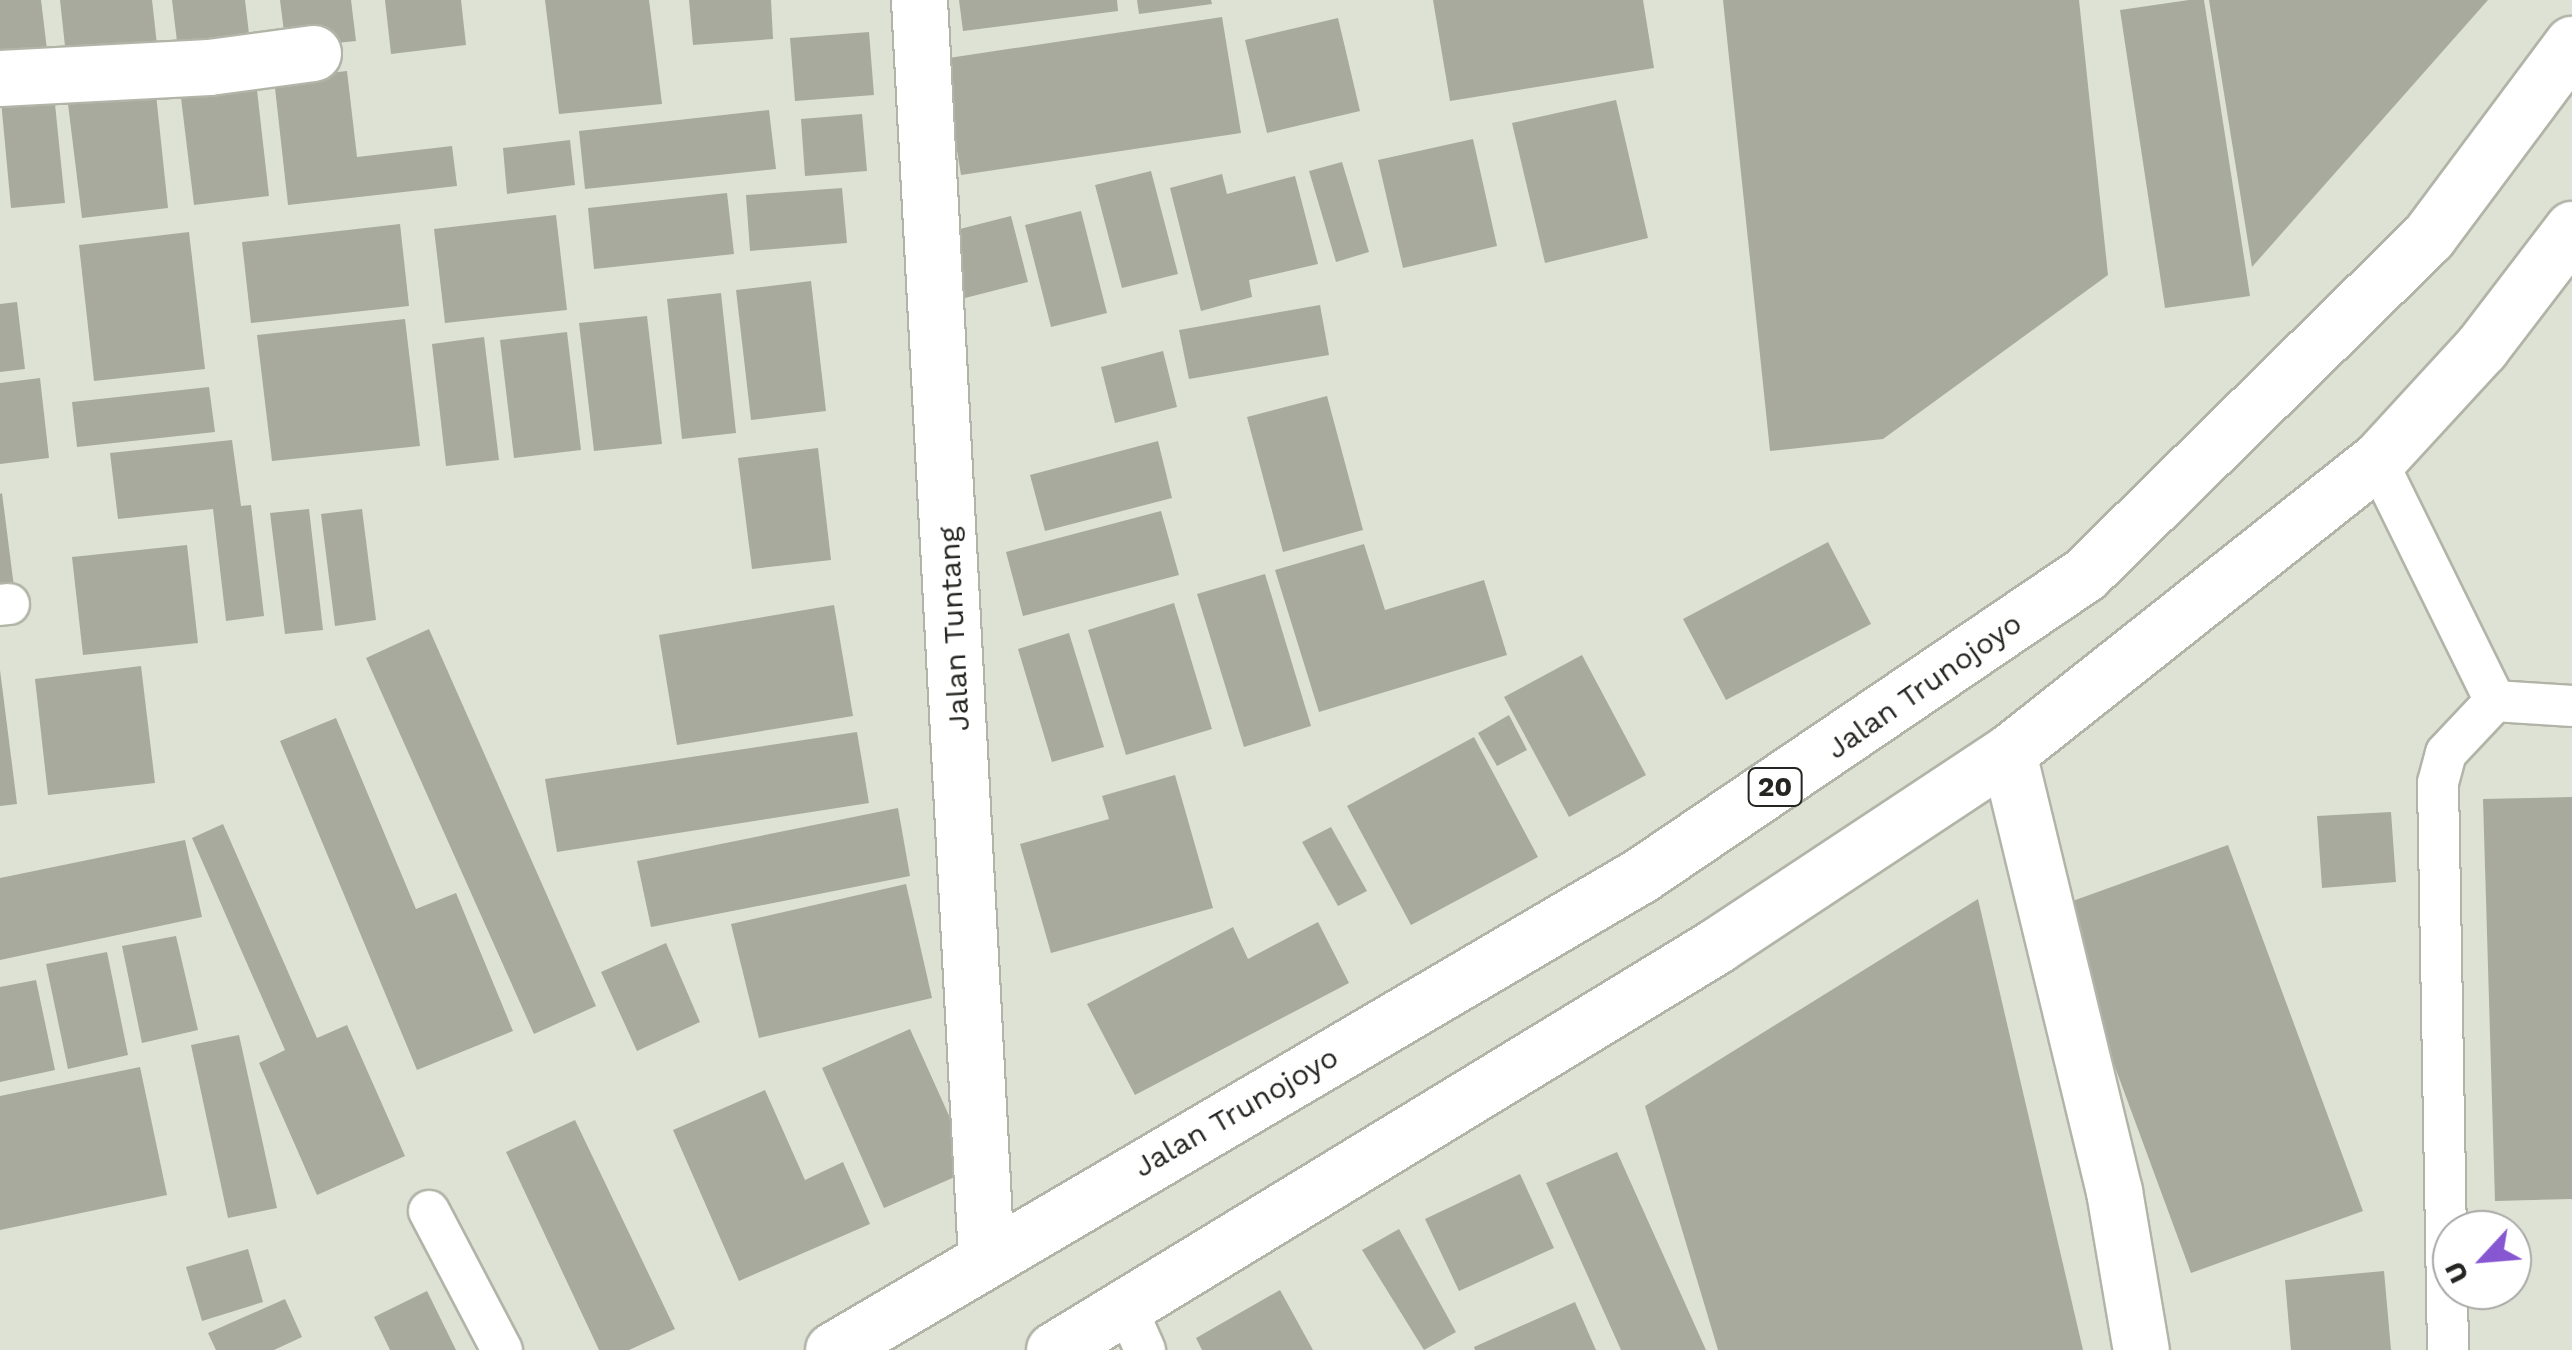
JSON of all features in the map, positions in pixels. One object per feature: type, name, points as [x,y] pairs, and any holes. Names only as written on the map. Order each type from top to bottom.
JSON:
[{"type":"main road","name":"Jalan Tuntang","points":[[919,0],[986,1258]]},
{"type":"main road","name":"Jalan Trunojoyo","points":[[833,1350],[1641,875],[2085,574],[2428,236],[2572,44]]},
{"type":"main road","points":[[0,78],[209,67],[313,52]]},
{"type":"main road","points":[[1054,1350],[1136,1330],[2008,752],[2377,461],[2480,348],[2572,230]]},
{"type":"main road","points":[[2008,752],[2114,1191],[2142,1350]]},
{"type":"lane","points":[[2377,461],[2496,701]]},
{"type":"lane","points":[[2448,1350],[2438,783],[2446,753],[2496,701],[2572,706]]},
{"type":"lane","points":[[429,1212],[502,1350]]},
{"type":"building","points":[[0,0],[41,0],[48,58],[0,63]]},
{"type":"building","points":[[60,0],[152,0],[158,54],[67,65]]},
{"type":"building","points":[[172,0],[245,0],[251,51],[179,58]]},
{"type":"building","points":[[280,0],[351,0],[356,41],[286,48]]},
{"type":"building","points":[[385,0],[461,0],[466,45],[391,54]]},
{"type":"building","points":[[545,0],[649,0],[662,104],[559,114]]},
{"type":"building","points":[[689,0],[771,0],[773,39],[693,45]]},
{"type":"building","points":[[959,0],[1117,0],[1118,11],[963,31]]},
{"type":"building","points":[[1137,0],[1211,0],[1212,4],[1139,14]]},
{"type":"building","points":[[1433,0],[1643,0],[1654,68],[1450,101]]},
{"type":"building","points":[[1723,0],[2079,0],[2108,275],[1883,439],[1770,451]]},
{"type":"building","points":[[2204,0],[2250,296],[2165,308],[2120,10]]},
{"type":"building","points":[[2209,0],[2488,0],[2252,267]]},
{"type":"building","points":[[1222,17],[1241,133],[961,175],[942,59]]},
{"type":"building","points":[[1338,18],[1360,111],[1267,133],[1245,40]]},
{"type":"building","points":[[869,32],[874,95],[795,101],[790,38]]},
{"type":"building","points":[[347,71],[357,157],[452,146],[457,186],[288,205],[274,79]]},
{"type":"building","points":[[53,84],[65,203],[11,208],[0,90]]},
{"type":"building","points":[[257,90],[269,196],[194,205],[181,98]]},
{"type":"building","points":[[156,94],[168,208],[82,218],[68,104]]},
{"type":"building","points":[[1616,100],[1648,238],[1545,263],[1512,123]]},
{"type":"building","points":[[769,110],[776,169],[585,189],[579,131]]},
{"type":"building","points":[[862,114],[867,171],[805,176],[801,119]]},
{"type":"building","points":[[1473,139],[1497,246],[1403,268],[1378,160]]},
{"type":"building","points":[[570,140],[575,185],[507,194],[503,148]]},
{"type":"building","points":[[1342,162],[1369,252],[1336,262],[1309,171]]},
{"type":"building","points":[[1151,171],[1178,274],[1122,288],[1095,185]]},
{"type":"building","points":[[1222,174],[1227,194],[1295,176],[1318,264],[1249,280],[1252,297],[1201,311],[1170,188]]},
{"type":"building","points":[[842,188],[847,243],[750,251],[746,195]]},
{"type":"building","points":[[727,193],[734,254],[594,269],[588,208]]},
{"type":"building","points":[[1081,211],[1107,313],[1051,327],[1025,225]]},
{"type":"building","points":[[556,215],[567,310],[445,323],[434,229]]},
{"type":"building","points":[[1011,216],[1028,282],[965,298],[948,232]]},
{"type":"building","points":[[400,224],[409,306],[251,323],[242,242]]},
{"type":"building","points":[[189,232],[205,369],[94,381],[79,245]]},
{"type":"building","points":[[811,281],[826,411],[751,420],[736,290]]},
{"type":"building","points":[[721,293],[736,433],[682,439],[667,299]]},
{"type":"building","points":[[17,302],[25,369],[0,372],[0,304]]},
{"type":"building","points":[[1320,305],[1329,355],[1189,379],[1179,330]]},
{"type":"building","points":[[647,316],[662,444],[594,451],[579,323]]},
{"type":"building","points":[[405,319],[420,446],[272,461],[257,335]]},
{"type":"building","points":[[567,332],[581,450],[514,458],[500,340]]},
{"type":"building","points":[[484,337],[499,460],[446,466],[432,344]]},
{"type":"building","points":[[1163,351],[1177,407],[1115,423],[1101,367]]},
{"type":"building","points":[[40,378],[49,458],[0,464],[0,383]]},
{"type":"building","points":[[209,387],[215,432],[77,447],[72,402]]},
{"type":"building","points":[[1327,396],[1363,530],[1283,552],[1247,417]]},
{"type":"building","points":[[232,440],[241,506],[251,505],[264,616],[226,621],[213,509],[118,519],[110,453]]},
{"type":"building","points":[[1158,441],[1172,498],[1045,531],[1030,475]]},
{"type":"building","points":[[818,448],[831,560],[752,569],[738,458]]},
{"type":"building","points":[[0,494],[14,587],[0,589]]},
{"type":"building","points":[[309,509],[323,630],[285,634],[270,513]]},
{"type":"building","points":[[362,509],[376,620],[335,626],[321,514]]},
{"type":"building","points":[[1161,511],[1179,575],[1023,616],[1006,552]]},
{"type":"building","points":[[1828,542],[1871,624],[1726,700],[1683,619]]},
{"type":"building","points":[[1364,544],[1385,610],[1484,580],[1507,655],[1319,712],[1275,570]]},
{"type":"building","points":[[187,545],[198,643],[83,655],[72,557]]},
{"type":"building","points":[[1265,574],[1311,726],[1244,747],[1197,594]]},
{"type":"building","points":[[1174,603],[1212,729],[1126,755],[1088,630]]},
{"type":"building","points":[[834,605],[853,716],[677,745],[659,635]]},
{"type":"building","points":[[429,629],[596,1006],[534,1034],[366,658]]},
{"type":"building","points":[[1069,633],[1104,747],[1052,762],[1018,649]]},
{"type":"building","points":[[1582,655],[1646,775],[1569,817],[1504,697]]},
{"type":"building","points":[[141,666],[155,783],[48,795],[35,679]]},
{"type":"building","points":[[0,670],[17,804],[0,806]]},
{"type":"building","points":[[1509,715],[1527,750],[1497,766],[1478,733]]},
{"type":"building","points":[[336,718],[416,909],[456,893],[513,1031],[417,1070],[280,741]]},
{"type":"building","points":[[857,732],[869,803],[557,852],[545,779]]},
{"type":"building","points":[[1474,737],[1538,857],[1411,925],[1347,806]]},
{"type":"building","points":[[1175,775],[1213,908],[1051,953],[1020,844],[1109,819],[1102,796]]},
{"type":"building","points":[[2572,797],[2572,1199],[2495,1201],[2483,799]]},
{"type":"building","points":[[898,808],[910,876],[651,927],[637,861]]},
{"type":"building","points":[[2391,812],[2396,882],[2322,888],[2317,816]]},
{"type":"building","points":[[223,824],[317,1038],[347,1025],[405,1156],[317,1195],[259,1063],[285,1050],[192,838]]},
{"type":"building","points":[[1331,827],[1367,891],[1338,906],[1302,842]]},
{"type":"building","points":[[185,840],[202,917],[0,960],[0,878]]},
{"type":"building","points":[[2228,845],[2363,1211],[2191,1273],[2056,907]]},
{"type":"building","points":[[906,884],[932,998],[759,1038],[731,924]]},
{"type":"building","points":[[1978,899],[2083,1350],[1718,1350],[1645,1106]]},
{"type":"building","points":[[1318,922],[1349,983],[1135,1095],[1087,1004],[1233,927],[1248,959]]},
{"type":"building","points":[[176,936],[198,1030],[142,1043],[122,946]]},
{"type":"building","points":[[666,943],[700,1022],[637,1051],[601,972]]},
{"type":"building","points":[[107,952],[128,1055],[68,1069],[46,964]]},
{"type":"building","points":[[36,980],[55,1070],[0,1082],[0,987]]},
{"type":"building","points":[[910,1029],[973,1169],[884,1208],[822,1068]]},
{"type":"building","points":[[239,1035],[277,1208],[228,1218],[191,1045]]},
{"type":"building","points":[[140,1067],[167,1195],[0,1230],[0,1096]]},
{"type":"building","points":[[765,1090],[805,1180],[843,1162],[870,1224],[739,1281],[673,1130]]},
{"type":"building","points":[[575,1120],[675,1329],[629,1350],[599,1350],[506,1152]]},
{"type":"building","points":[[1617,1152],[1706,1350],[1621,1350],[1546,1183]]},
{"type":"building","points":[[1520,1174],[1554,1248],[1459,1291],[1425,1219]]},
{"type":"building","points":[[1399,1229],[1456,1332],[1424,1350],[1362,1250]]},
{"type":"building","points":[[248,1249],[263,1302],[202,1321],[186,1267]]},
{"type":"building","points":[[2384,1271],[2391,1350],[2291,1350],[2285,1280]]},
{"type":"building","points":[[1280,1290],[1313,1350],[1202,1350],[1196,1338]]},
{"type":"building","points":[[427,1291],[456,1350],[390,1350],[374,1317]]},
{"type":"building","points":[[285,1299],[302,1337],[274,1350],[216,1350],[208,1333]]},
{"type":"building","points":[[1575,1302],[1596,1350],[1475,1350],[1474,1347]]}]
